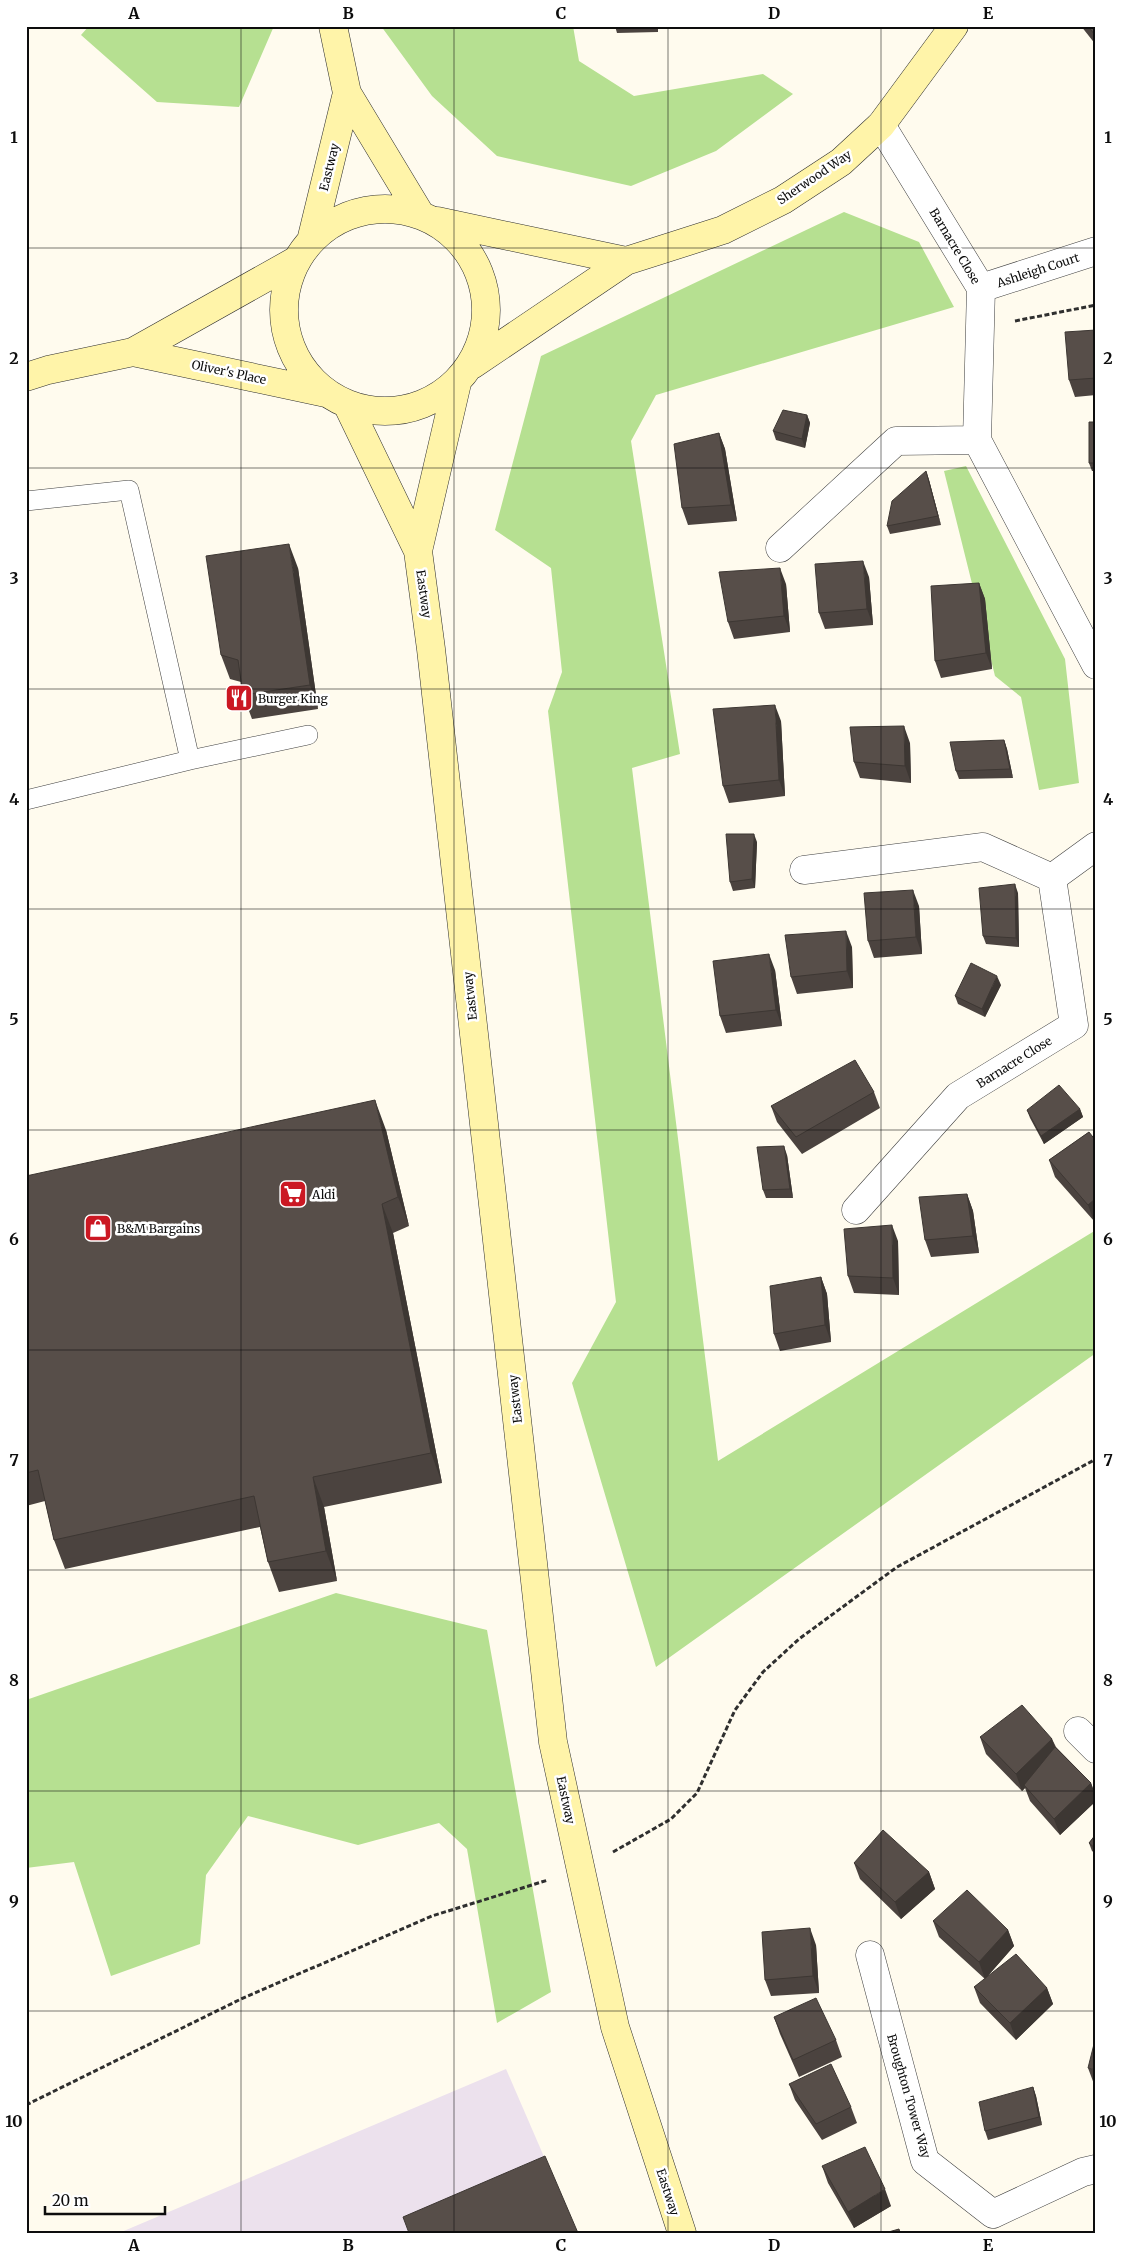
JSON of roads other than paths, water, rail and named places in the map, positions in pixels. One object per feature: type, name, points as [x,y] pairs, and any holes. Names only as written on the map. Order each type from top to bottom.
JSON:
[{"type":"main road","name":"Eastway","points":[[332,26],[347,93],[426,217],[459,240],[478,268],[487,300],[485,334],[464,374],[418,551]]},
{"type":"main road","name":"Sherwood Way","points":[[464,374],[626,261],[723,230],[783,200],[841,162],[881,125],[954,26]]},
{"type":"main road","name":"Eastway","points":[[347,93],[304,250],[286,288],[284,317],[290,346],[305,372],[337,399],[418,551],[553,1742],[615,2027],[682,2233]]},
{"type":"main road","name":"Sherwood Way","points":[[304,250],[332,223],[357,212],[384,208],[626,261]]},
{"type":"main road","name":"Oliver's Place","points":[[26,377],[48,370],[133,352],[304,250]]},
{"type":"main road","name":"Oliver's Place","points":[[133,352],[337,399],[376,412],[405,410],[433,400],[464,374]]},
{"type":"street","name":"Barnacre Close","points":[[881,125],[981,288],[977,440],[1096,664]]},
{"type":"street","name":"Ashleigh Court","points":[[981,288],[1096,251]]},
{"type":"street","points":[[780,548],[896,441],[977,440]]},
{"type":"street","points":[[804,870],[983,847],[1052,878],[1096,846]]},
{"type":"street","name":"Barnacre Close","points":[[856,1210],[958,1096],[1074,1025],[1052,878]]},
{"type":"street","name":"Broughton Tower Way","points":[[870,1956],[925,2161],[993,2214],[1083,2172],[1096,2169]]},
{"type":"lane","points":[[26,500],[129,490],[190,760]]},
{"type":"lane","points":[[26,800],[190,760],[308,735]]},
{"type":"place","name":"Burger King","points":[[239,698]]},
{"type":"place","name":"Aldi","points":[[293,1194]]},
{"type":"place","name":"B&M Bargains","points":[[98,1228]]}]
